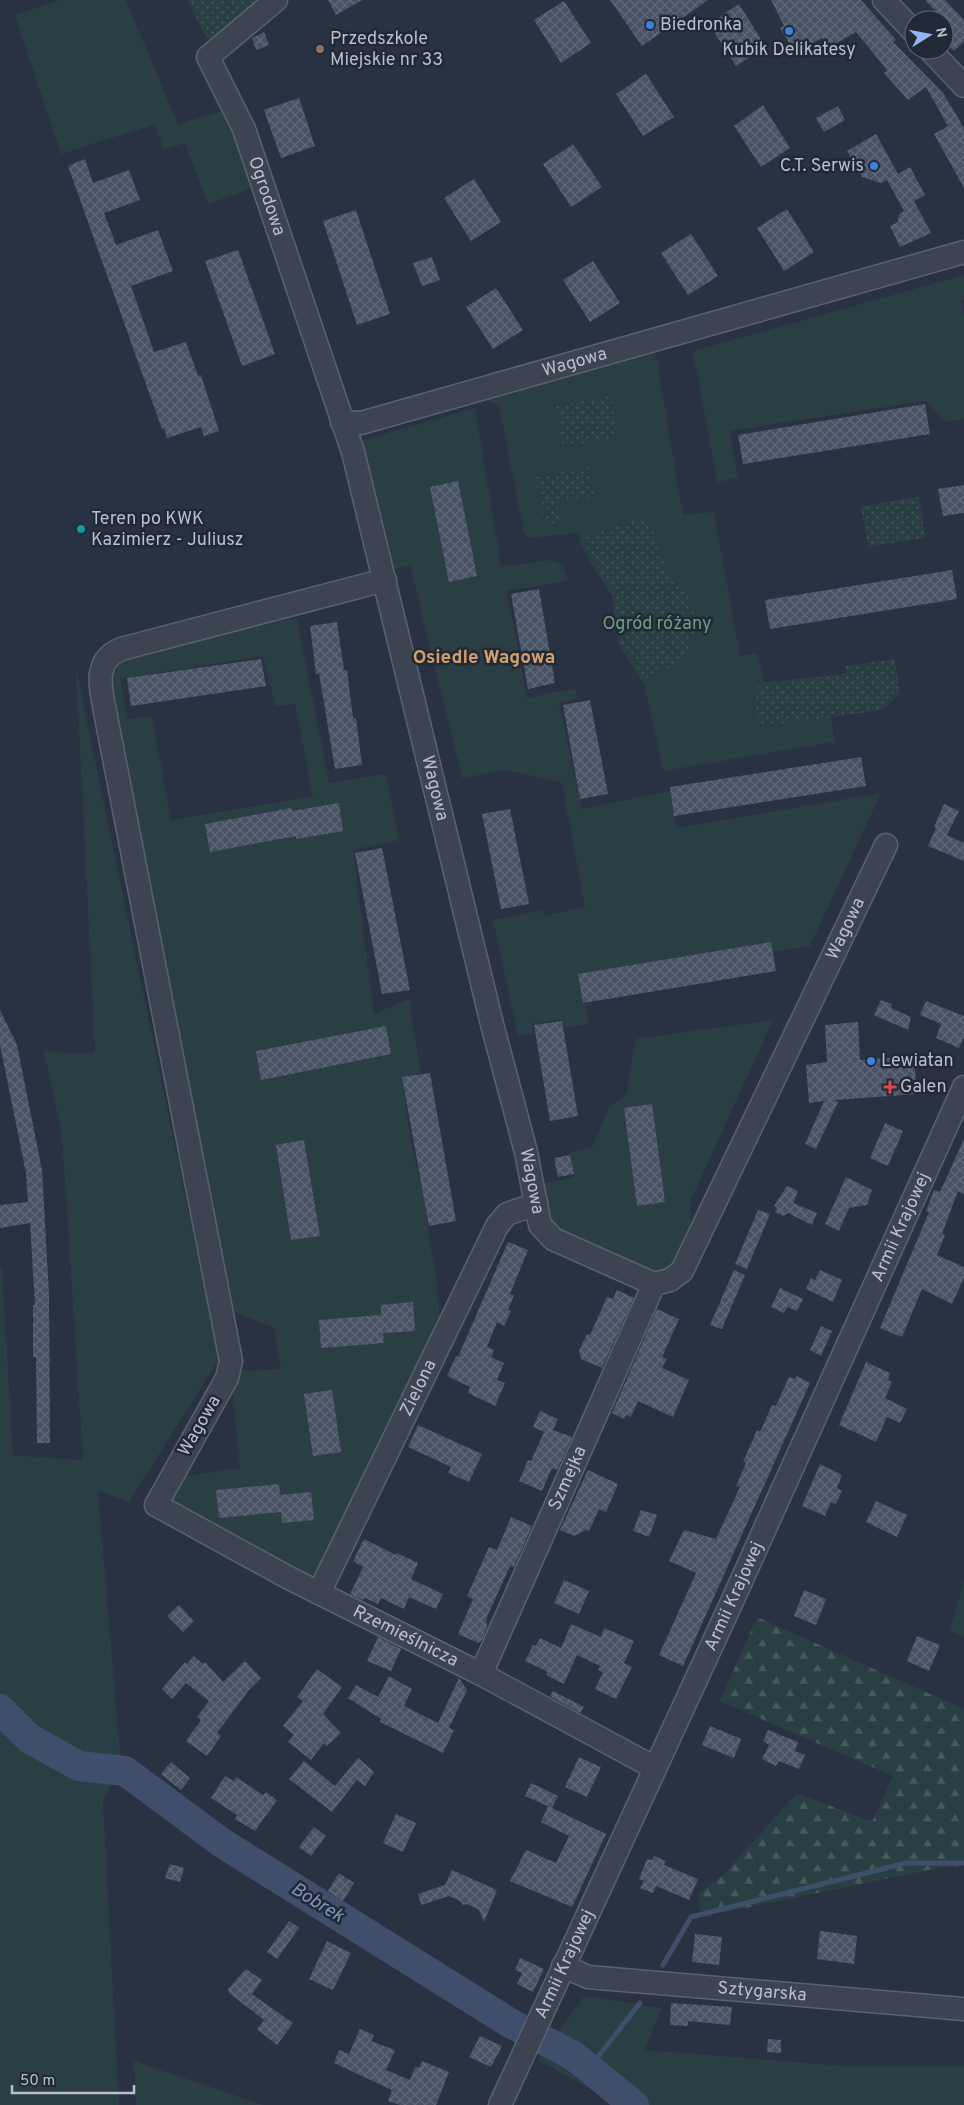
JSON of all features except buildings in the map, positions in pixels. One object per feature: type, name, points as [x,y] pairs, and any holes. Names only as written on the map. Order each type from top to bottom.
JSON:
[{"type":"street","name":"Ogrodowa","points":[[276,0],[208,57],[244,129],[342,422]]},
{"type":"street","points":[[884,0],[904,21]]},
{"type":"street","points":[[939,60],[964,86]]},
{"type":"street","name":"Wagowa","points":[[886,845],[682,1271],[670,1280],[654,1284],[553,1239],[540,1225],[526,1152],[492,1024],[385,580],[353,452],[342,422],[362,423],[964,252]]},
{"type":"street","name":"Wagowa","points":[[156,1505],[227,1378],[231,1361],[107,722],[100,672],[103,661],[112,653],[121,649],[385,580]]},
{"type":"street","name":"Armii Krajowej","points":[[500,2105],[964,1087]]},
{"type":"street","name":"Zielona","points":[[319,1593],[497,1226],[507,1214],[536,1204]]},
{"type":"street","name":"Szmejka","points":[[482,1674],[654,1284]]},
{"type":"street","name":"Rzemieślnicza","points":[[156,1505],[319,1593],[482,1674],[655,1768]]},
{"type":"street","name":"Sztygarska","points":[[563,1966],[588,1977],[964,2009]]},
{"type":"green space","points":[[60,0],[126,0],[178,124],[225,110],[258,186],[208,204],[185,143],[163,150],[156,124],[61,154],[15,15]]},
{"type":"green space","points":[[187,0],[266,0],[215,43],[205,35]]},
{"type":"green space","points":[[964,275],[964,300],[961,300],[964,318],[964,419],[946,422],[926,401],[730,431],[738,478],[717,482],[693,351]]},
{"type":"green space","points":[[655,348],[683,515],[714,512],[740,656],[757,653],[764,682],[825,676],[835,742],[663,771],[645,687],[618,643],[612,597],[582,548],[578,533],[528,538],[524,533],[499,405],[484,399]]},
{"type":"green space","points":[[611,396],[619,437],[563,447],[556,406]]},
{"type":"green space","points":[[475,408],[501,565],[509,566],[550,561],[559,563],[565,569],[568,581],[507,591],[527,698],[575,688],[577,699],[559,703],[582,809],[670,791],[676,828],[881,793],[810,946],[583,980],[589,1024],[565,1027],[562,1019],[532,1024],[533,1033],[518,1036],[493,920],[542,910],[544,916],[585,907],[562,783],[507,770],[462,778],[410,565],[389,570],[360,441]]},
{"type":"green space","points":[[589,467],[595,496],[557,503],[560,522],[545,524],[536,477]]},
{"type":"green space","points":[[919,497],[925,538],[868,547],[861,506]]},
{"type":"green space","name":"Ogród różany","points":[[640,517],[653,527],[671,580],[686,588],[698,623],[686,660],[645,679],[619,642],[614,596],[582,539]]},
{"type":"green space","points":[[297,618],[329,783],[386,774],[399,840],[353,850],[374,1014],[409,999],[421,1073],[402,1077],[410,1137],[419,1178],[422,1178],[430,1244],[436,1274],[441,1331],[319,1579],[255,1552],[173,1511],[171,1494],[181,1477],[240,1468],[232,1390],[238,1369],[244,1371],[281,1369],[274,1328],[232,1311],[106,661]],"holes":[[[263,656],[275,706],[295,704],[313,796],[171,820],[152,717],[127,719],[120,679]]]},
{"type":"green space","points":[[895,659],[900,694],[882,710],[759,727],[753,688],[846,673],[845,666]]},
{"type":"green space","points":[[76,668],[219,1359],[129,1502],[98,1490],[121,1764],[103,1801],[119,2105],[0,2105],[0,1268],[2,1268],[13,1455],[83,1460],[62,1136],[44,1050],[71,1054],[95,1052]]},
{"type":"green space","points":[[773,1020],[690,1202],[691,1230],[674,1270],[644,1275],[546,1226],[538,1185],[574,1177],[569,1153],[592,1147],[609,1108],[627,1093],[635,1039]]},
{"type":"green space","points":[[964,1581],[964,1637],[950,1631]]},
{"type":"green space","points":[[757,1617],[964,1709],[964,1866],[943,1867],[701,1917],[698,1894],[724,1874],[797,1793],[872,1822],[893,1776],[720,1701]]},
{"type":"green space","points":[[584,1996],[662,2008],[644,2050],[845,2066],[964,2066],[964,2105],[620,2105],[538,2060]]},
{"type":"green space","points":[[134,2061],[264,2105],[136,2105]]},
{"type":"waterway","name":"Bobrek","points":[[0,1709],[30,1739],[79,1766],[125,1771],[222,1843],[510,2023],[574,2056],[634,2105]]},
{"type":"waterway","points":[[663,1965],[691,1917],[906,1863],[964,1863]]},
{"type":"waterway","points":[[590,2067],[640,2003]]},
{"type":"place","name":"Biedronka","points":[[650,25]]},
{"type":"place","name":"Kubik Delikatesy","points":[[789,31]]},
{"type":"place","name":"Przedszkole Miejskie nr 33","points":[[320,49]]},
{"type":"place","name":"C.T. Serwis","points":[[874,166]]},
{"type":"place","name":"Teren po KWK Kazimierz - Juliusz","points":[[81,529]]},
{"type":"place","name":"Lewiatan","points":[[871,1061]]},
{"type":"place","name":"Galen","points":[[890,1087]]},
{"type":"district","name":"Osiedle Wagowa","points":[[484,658]]}]
